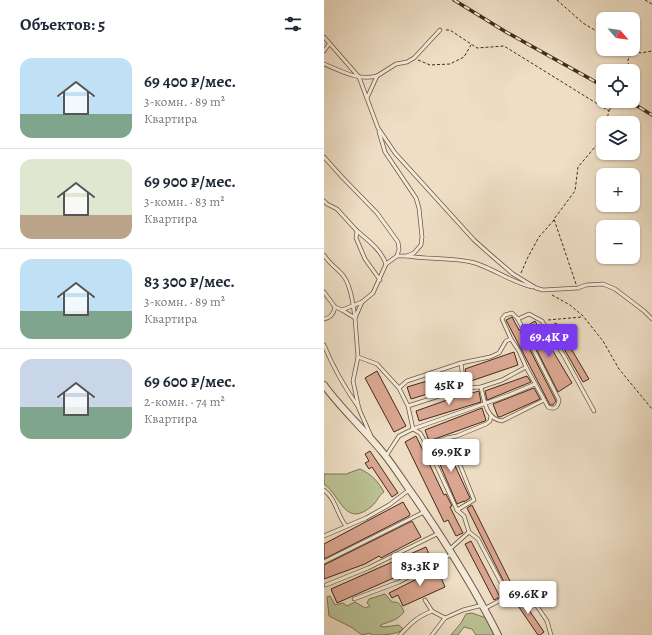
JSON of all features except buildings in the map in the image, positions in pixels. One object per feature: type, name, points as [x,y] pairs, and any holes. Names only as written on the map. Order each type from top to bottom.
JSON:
[{"type":"street","points":[[324,385],[335,400],[386,456],[451,551],[498,635]]},
{"type":"lane","points":[[324,64],[347,74],[359,77],[368,78],[377,76],[396,64],[407,62],[414,58],[440,30]]},
{"type":"lane","points":[[324,37],[359,77],[378,128],[385,152],[416,198],[419,208],[422,237],[421,245],[414,253],[407,256]]},
{"type":"lane","points":[[324,51],[329,44]]},
{"type":"lane","points":[[367,99],[377,76]]},
{"type":"lane","points":[[378,128],[395,153],[474,240],[519,278],[536,288]]},
{"type":"lane","points":[[324,157],[377,213],[398,242],[399,249],[397,256]]},
{"type":"lane","points":[[324,201],[337,209],[371,242],[383,256],[386,264]]},
{"type":"lane","points":[[358,231],[356,238],[366,259],[380,280]]},
{"type":"lane","points":[[324,255],[328,261],[343,274],[353,304],[358,357],[353,381],[359,409]]},
{"type":"lane","points":[[342,310],[353,304],[362,302],[373,293],[386,264],[397,256],[407,256],[422,259],[455,260],[476,263],[522,285],[543,290],[578,288],[586,285],[603,284],[615,289],[652,319]]},
{"type":"lane","points":[[324,292],[335,307],[355,318]]},
{"type":"lane","points":[[355,318],[362,302]]},
{"type":"lane","points":[[324,319],[328,318],[334,313],[335,307]]},
{"type":"lane","points":[[512,313],[518,319],[559,400],[559,405],[556,408],[552,409],[548,407],[519,351],[511,339],[502,319],[505,315],[512,313]]},
{"type":"lane","points":[[518,319],[529,314],[542,321],[564,356],[594,411]]},
{"type":"lane","points":[[399,388],[407,381],[461,363],[490,357],[500,353],[506,342],[511,339]]},
{"type":"lane","points":[[324,344],[348,393],[359,409],[373,440]]},
{"type":"lane","points":[[358,357],[377,364],[399,388],[408,406],[413,429],[420,433],[427,445],[457,510],[464,516],[469,532],[478,539],[505,590],[505,597]]},
{"type":"lane","points":[[461,363],[464,388]]},
{"type":"lane","points":[[408,406],[464,388],[481,387],[502,380],[526,367]]},
{"type":"lane","points":[[386,456],[399,436],[413,429],[485,404],[535,384]]},
{"type":"lane","points":[[481,387],[485,404],[491,416],[497,420],[502,420],[544,400]]},
{"type":"lane","points":[[427,445],[457,436],[486,424],[490,421],[491,416]]},
{"type":"lane","points":[[447,438],[452,445],[474,500],[457,510]]},
{"type":"lane","points":[[324,490],[331,495],[342,521],[346,526]]},
{"type":"lane","points":[[324,536],[366,518],[389,505],[409,490]]},
{"type":"lane","points":[[324,562],[424,512]]},
{"type":"lane","points":[[354,599],[399,582],[451,551],[469,532]]},
{"type":"lane","points":[[326,585],[368,568],[439,533]]},
{"type":"lane","points":[[432,635],[445,618],[463,610],[483,607],[523,588],[547,621],[551,635]]},
{"type":"lane","points":[[425,600],[432,612],[445,618]]},
{"type":"lane","points":[[400,635],[415,619],[432,612]]},
{"type":"path","points":[[557,0],[583,23],[596,31]]},
{"type":"path","points":[[645,0],[652,4]]},
{"type":"path","points":[[440,30],[450,30],[477,48],[504,46],[609,111]]},
{"type":"path","points":[[414,58],[430,65],[450,64],[464,57],[471,44]]},
{"type":"path","points":[[640,53],[652,51]]},
{"type":"path","points":[[608,116],[610,108]]},
{"type":"path","points":[[519,278],[539,237],[575,191],[578,167],[596,146]]},
{"type":"path","points":[[554,219],[578,288]]},
{"type":"path","points":[[543,290],[570,305],[583,316],[603,341],[619,369],[652,409]]},
{"type":"path","points":[[542,321],[583,316]]},
{"type":"green space","points":[[360,469],[374,478],[384,492],[372,506],[363,512],[356,514],[349,512],[344,508],[330,489],[324,484],[324,474],[346,474]]},
{"type":"green space","points":[[385,594],[392,602],[400,604],[404,612],[395,619],[380,626],[384,627],[399,625],[403,629],[401,631],[380,635],[371,635],[370,633],[362,635],[351,627],[329,616],[327,597],[330,596],[335,605],[343,603],[347,606],[355,602],[365,608],[370,606],[367,603],[369,599]]},
{"type":"green space","points":[[472,613],[486,618],[494,635],[476,635],[472,629],[464,627],[458,635],[451,635],[466,614]]},
{"type":"railway","points":[[454,0],[506,32],[596,82]]},
{"type":"railway","points":[[640,108],[652,115]]}]
